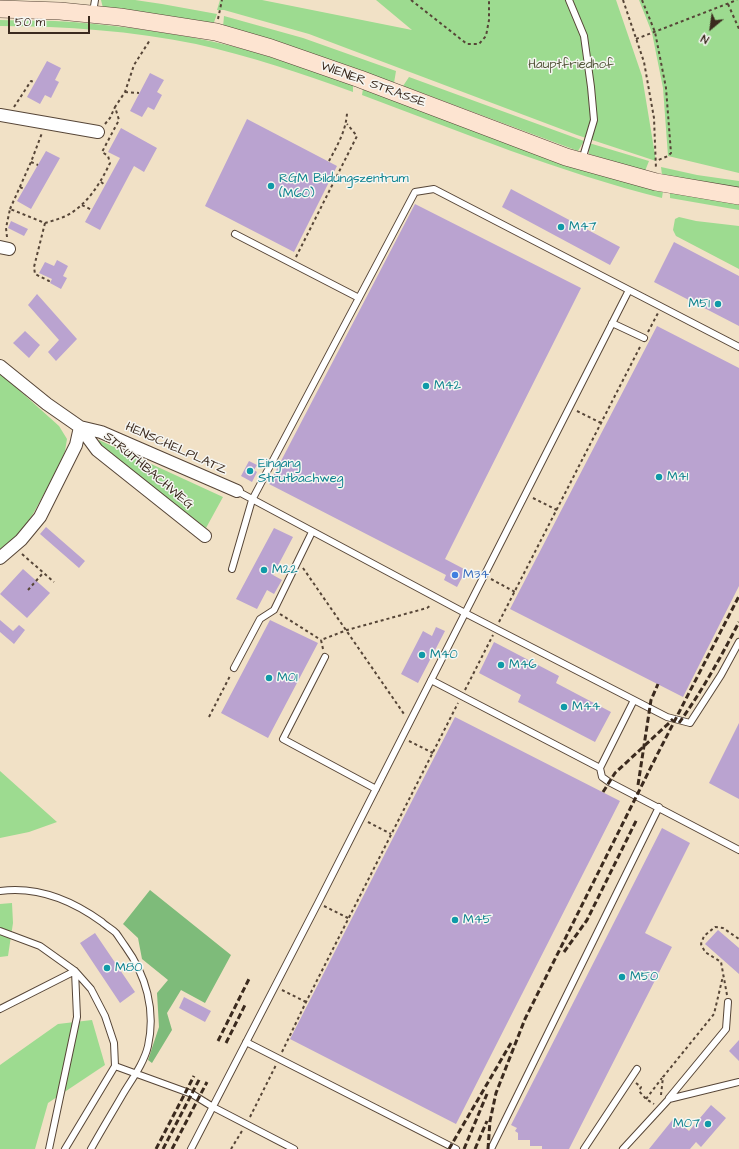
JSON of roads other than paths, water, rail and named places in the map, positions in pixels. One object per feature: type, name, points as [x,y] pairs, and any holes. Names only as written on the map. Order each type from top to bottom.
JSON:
[{"type":"main road","name":"WIENER STRASSE","points":[[0,9],[60,11],[94,7],[120,17],[216,32],[270,48],[360,79],[581,161],[656,182],[739,196]]},
{"type":"street","points":[[4,115],[98,132]]},
{"type":"street","name":"STRUTHBACHWEG","points":[[0,366],[47,404],[80,427],[97,450],[205,536]]},
{"type":"street","points":[[0,558],[21,540],[40,517],[76,445],[80,427]]},
{"type":"street","name":"HENSCHELPLATZ","points":[[80,427],[102,432],[237,491]]},
{"type":"lane","points":[[569,0],[584,36],[594,120],[581,161]]},
{"type":"lane","points":[[232,569],[252,500],[415,192],[434,189],[739,347]]},
{"type":"lane","points":[[235,234],[359,298]]},
{"type":"lane","points":[[191,1149],[318,903],[629,290]]},
{"type":"lane","points":[[612,323],[644,338]]},
{"type":"lane","points":[[237,491],[465,613],[667,717],[690,723],[721,675],[739,642]]},
{"type":"lane","points":[[234,668],[260,619],[274,610],[312,532]]},
{"type":"lane","points":[[325,657],[283,739],[376,789]]},
{"type":"lane","points":[[431,680],[600,768]]},
{"type":"lane","points":[[634,700],[600,768],[602,777],[739,850]]},
{"type":"lane","points":[[491,1149],[659,807]]},
{"type":"lane","points":[[0,891],[11,889],[42,893],[72,903],[116,933],[143,975],[150,999],[151,1026],[147,1047],[136,1074],[90,1149]]},
{"type":"lane","points":[[0,931],[40,946],[75,971],[91,989],[105,1016],[114,1043],[115,1066],[65,1149]]},
{"type":"lane","points":[[0,1009],[75,971]]},
{"type":"lane","points":[[49,1149],[78,1017],[75,971]]},
{"type":"lane","points":[[623,1149],[668,1099],[726,1029],[728,1002]]},
{"type":"lane","points":[[246,1042],[456,1149]]},
{"type":"lane","points":[[115,1066],[198,1097],[213,1107],[294,1149]]},
{"type":"lane","points":[[584,1149],[637,1069]]},
{"type":"lane","points":[[668,1099],[739,1082]]},
{"type":"railway","points":[[488,1149],[490,1121],[496,1093],[525,1019],[657,755],[739,596]]},
{"type":"railway","points":[[679,723],[711,674],[739,622]]},
{"type":"railway","points":[[638,785],[651,700],[658,684]]},
{"type":"railway","points":[[603,792],[615,773],[673,719]]},
{"type":"railway","points":[[564,952],[587,920],[637,819]]},
{"type":"railway","points":[[218,1041],[250,977]]},
{"type":"railway","points":[[226,1043],[246,1003]]},
{"type":"railway","points":[[449,1149],[511,1043]]},
{"type":"railway","points":[[156,1149],[194,1076]]},
{"type":"railway","points":[[163,1149],[200,1078]]},
{"type":"railway","points":[[172,1149],[207,1082]]},
{"type":"railway","points":[[464,1149],[487,1094]]},
{"type":"railway","points":[[475,1149],[487,1121]]},
{"type":"place","name":"RGM Bildungszentrum (M60)","points":[[271,186]]},
{"type":"place","name":"M47","points":[[561,227]]},
{"type":"place","name":"M51","points":[[718,304]]},
{"type":"place","name":"M42","points":[[426,386]]},
{"type":"place","name":"Eingang Strutbachweg","points":[[250,471]]},
{"type":"place","name":"M41","points":[[659,477]]},
{"type":"place","name":"M22","points":[[264,570]]},
{"type":"place","name":"M34","points":[[455,575]]},
{"type":"place","name":"M40","points":[[422,655]]},
{"type":"place","name":"M46","points":[[501,665]]},
{"type":"place","name":"M01","points":[[269,678]]},
{"type":"place","name":"M44","points":[[564,707]]},
{"type":"place","name":"M45","points":[[455,920]]},
{"type":"place","name":"M80","points":[[107,968]]},
{"type":"place","name":"M50","points":[[622,977]]},
{"type":"place","name":"M07","points":[[708,1124]]},
{"type":"park label","name":"Hauptfriedhof","points":[[571,65]]}]
